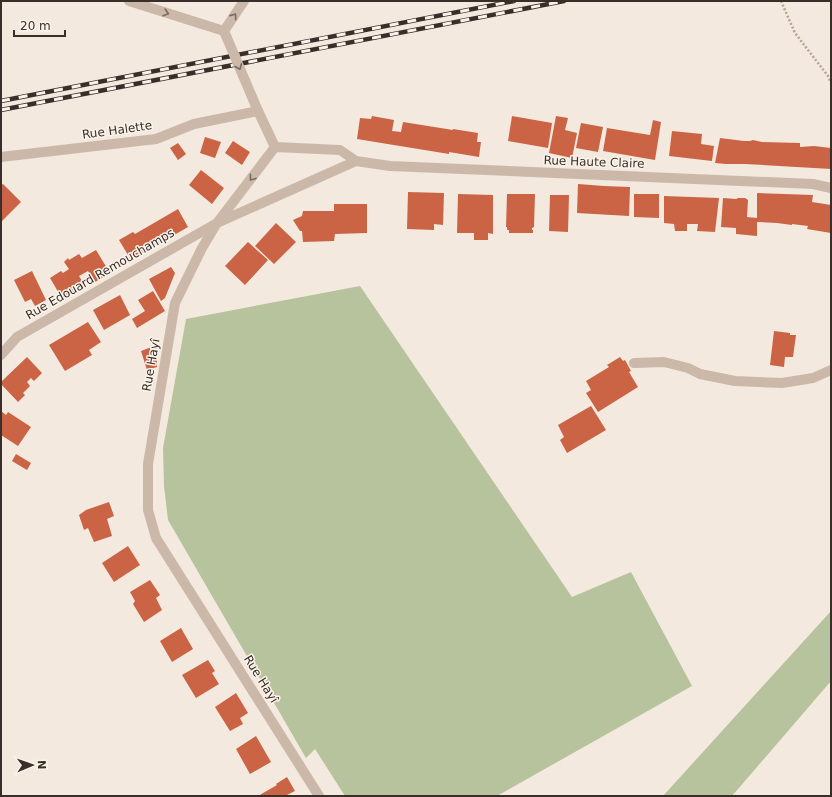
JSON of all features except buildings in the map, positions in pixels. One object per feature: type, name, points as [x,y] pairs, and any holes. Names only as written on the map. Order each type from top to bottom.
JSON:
[{"type":"street","points":[[129,1],[224,31],[275,147],[340,150],[356,161]]},
{"type":"street","points":[[224,31],[244,1]]},
{"type":"street","name":"Rue Halette","points":[[1,157],[156,139],[194,124],[258,111]]},
{"type":"street","name":"Rue Hayî","points":[[275,147],[217,223],[202,248],[175,303],[148,464],[148,510],[156,538],[319,796]]},
{"type":"street","name":"Rue Haute Claire","points":[[356,161],[390,166],[813,184],[831,188]]},
{"type":"street","name":"Rue Edouard Remouchamps","points":[[1,355],[17,337],[217,223],[356,161]]},
{"type":"street","points":[[634,363],[664,362],[688,368],[700,374],[734,381],[782,383],[813,378],[831,370]]},
{"type":"path","points":[[781,1],[795,33],[828,76],[831,83]]},
{"type":"green space","points":[[360,286],[572,597],[631,572],[692,686],[497,796],[345,796],[315,749],[306,758],[168,520],[164,486],[163,448],[186,319]]},
{"type":"green space","points":[[831,611],[831,681],[732,796],[663,796]]},
{"type":"railway","points":[[1,101],[514,1]]},
{"type":"railway","points":[[1,110],[564,1]]}]
